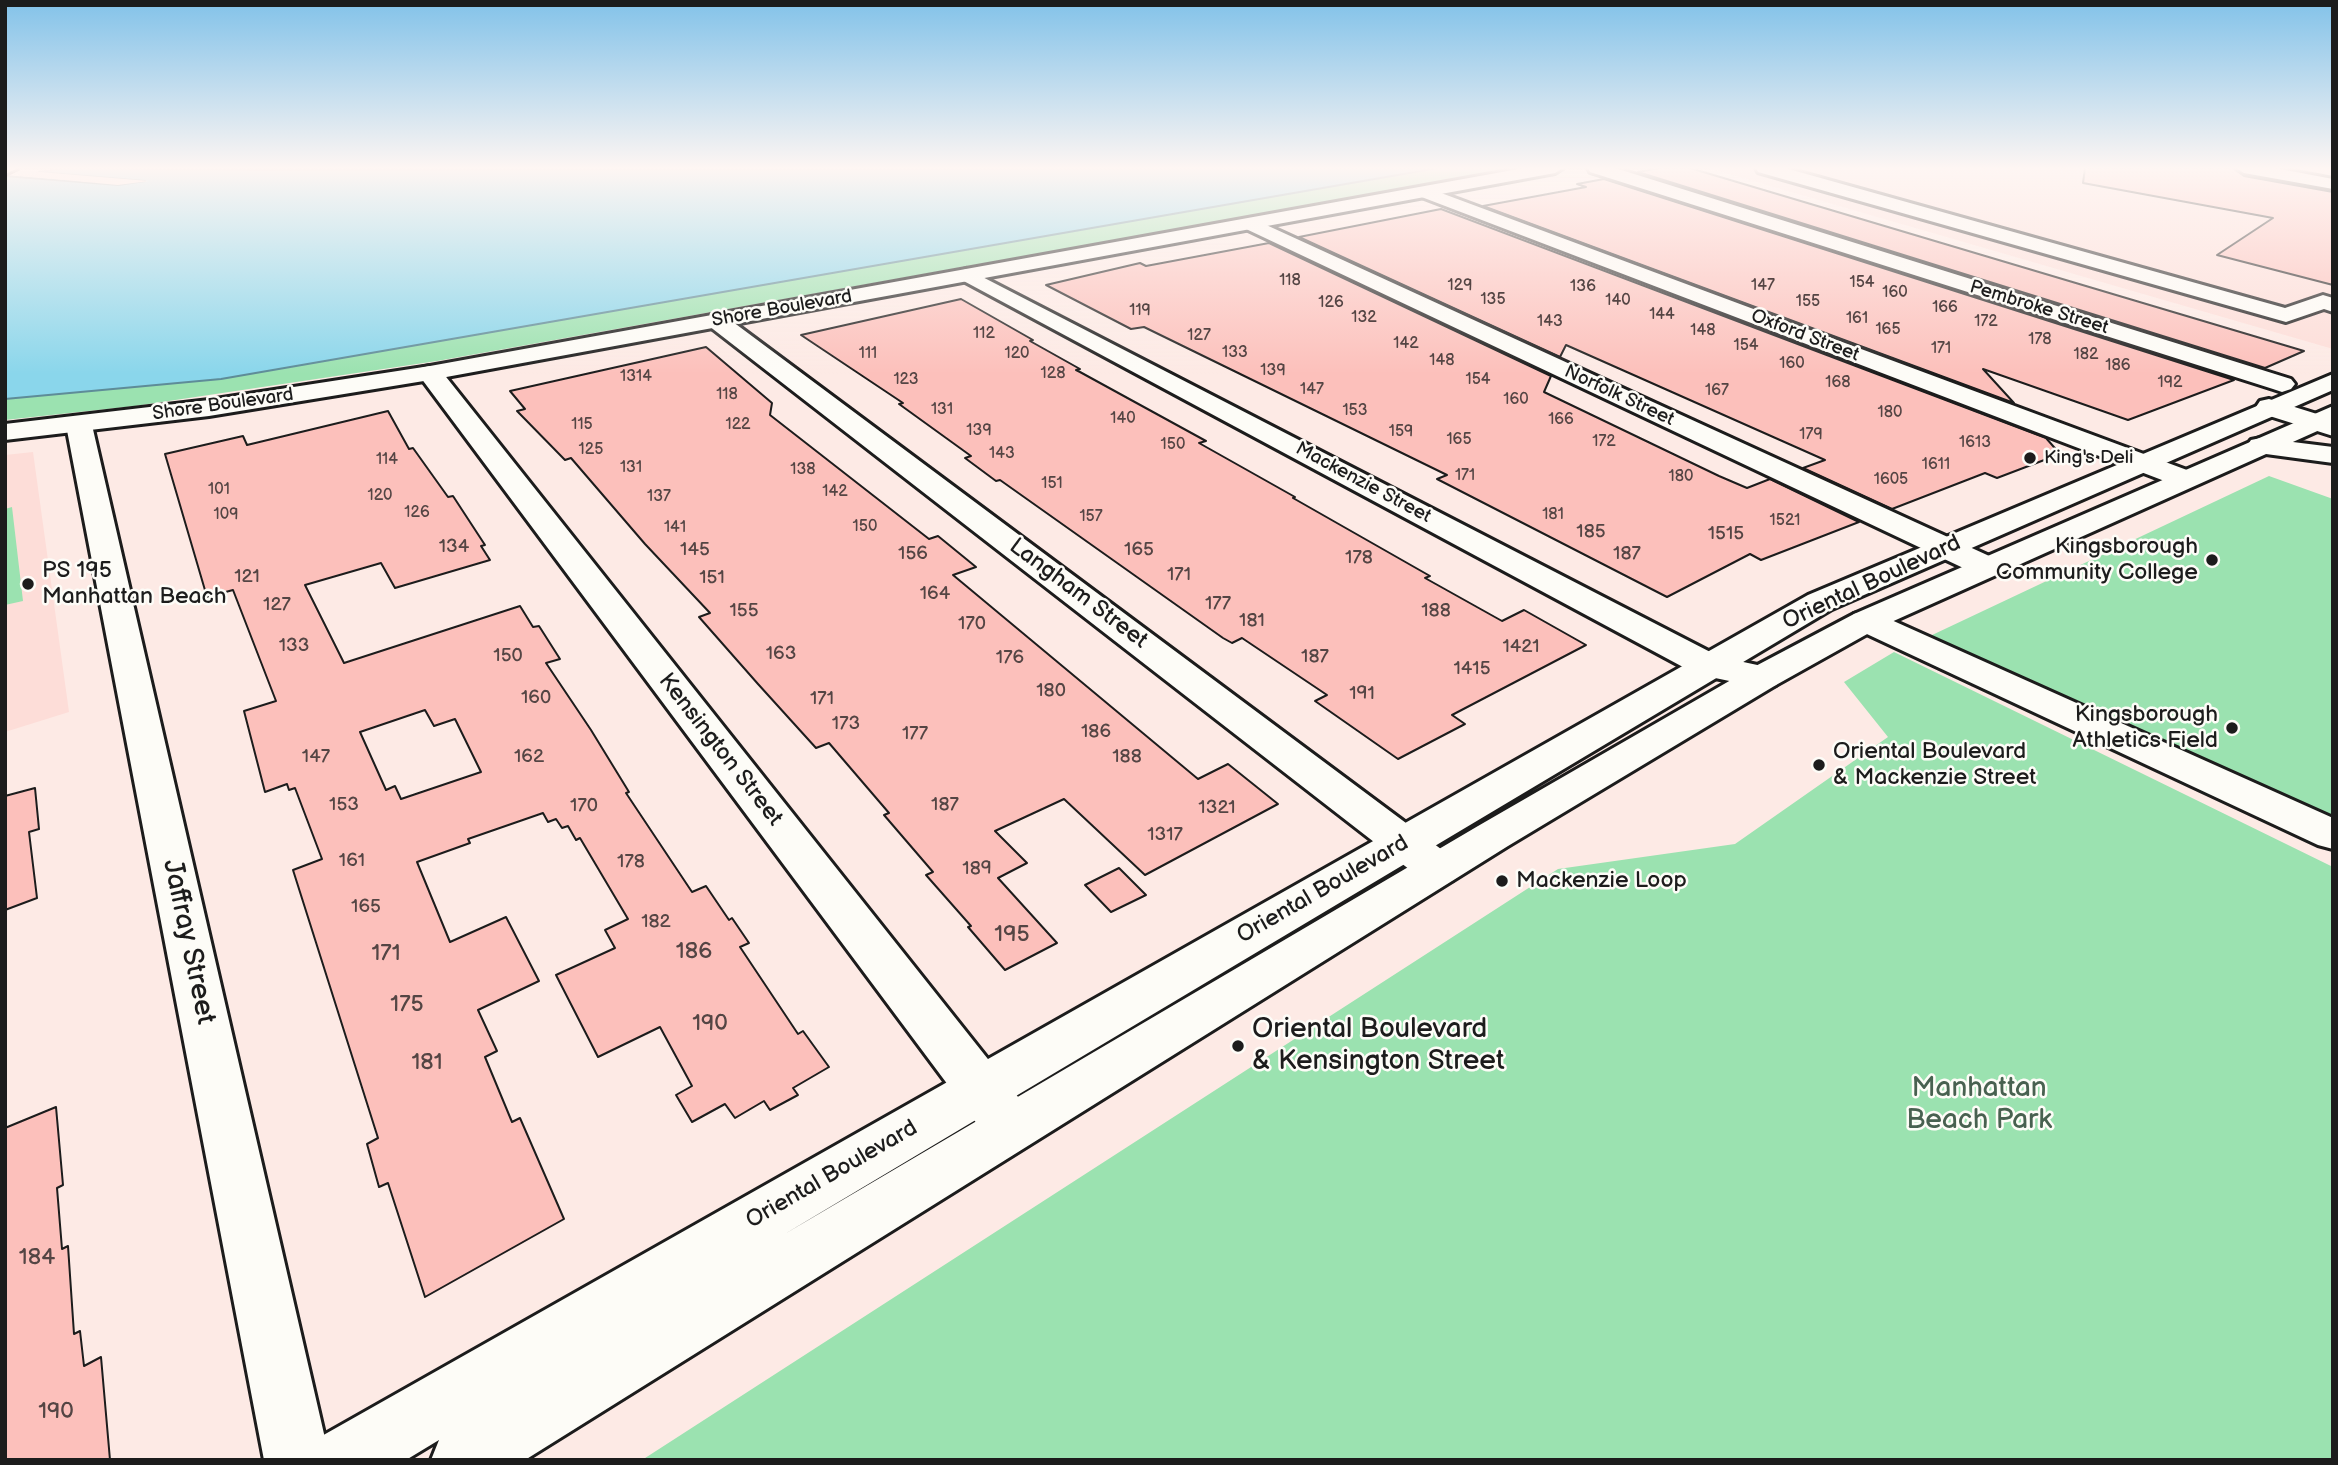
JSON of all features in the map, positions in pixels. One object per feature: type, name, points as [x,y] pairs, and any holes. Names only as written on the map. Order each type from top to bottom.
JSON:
[{"type":"street","name":"Shore Boulevard","points":[[5,432],[79,425],[430,373],[1182,236]]},
{"type":"street","name":"Norfolk Street","points":[[1278,236],[1987,567]]},
{"type":"street","name":"Oxford Street","points":[[1542,236],[2185,479]]},
{"type":"street","name":"Pembroke Street","points":[[1799,236],[2276,395],[2327,421]]},
{"type":"street","points":[[2005,236],[2286,315],[2323,302],[2333,305]]},
{"type":"street","name":"Mackenzie Street","points":[[967,275],[1709,666],[1763,677]]},
{"type":"street","name":"Langham Street","points":[[717,321],[1421,856]]},
{"type":"street","name":"Kensington Street","points":[[430,373],[996,1108]]},
{"type":"street","name":"Oriental Boulevard","points":[[343,1460],[996,1108],[1421,856],[1709,666],[1820,602],[2140,462],[2276,395],[2333,381]]},
{"type":"street","name":"Oriental Boulevard","points":[[1421,856],[1866,621],[2261,446],[2327,421]]},
{"type":"street","name":"Jaffray Street","points":[[79,425],[297,1460]]},
{"type":"street","points":[[2261,446],[2333,455]]},
{"type":"street","name":"Oriental Boulevard","points":[[1866,621],[2333,835]]},
{"type":"street","name":"Oriental Boulevard","points":[[464,1460],[996,1108]]},
{"type":"shaded area","points":[[1944,236],[2333,236],[2333,349]]},
{"type":"shaded area","name":"PS 195 Manhattan Beach","points":[[33,452],[69,712],[5,732],[5,455]]},
{"type":"green space","points":[[1044,236],[1134,236],[437,361],[135,406],[5,420],[5,399],[221,379]]},
{"type":"green space","name":"Kingsborough Athletics Field","points":[[2269,476],[2333,499],[2333,820],[1930,636]]},
{"type":"green space","points":[[12,507],[23,601],[5,605],[5,509]]},
{"type":"green space","name":"Manhattan Beach Park","points":[[1894,652],[2333,867],[2333,1460],[642,1460],[1558,869],[1735,844],[1888,737],[1844,682]]},
{"type":"water","points":[[5,236],[1044,236],[221,379],[5,399]]},
{"type":"building","points":[[1513,236],[2046,438],[2060,454],[1997,478],[1985,473],[1892,509],[1803,468],[1825,460],[1566,345],[1560,357],[1299,237]]},
{"type":"building","points":[[1565,236],[1784,236],[2234,380],[2128,420],[1983,369],[2014,403]]},
{"type":"building","points":[[1844,236],[1919,236],[2304,351],[2265,368]]},
{"type":"building","points":[[2245,236],[2333,236],[2333,285],[2217,255]]},
{"type":"building","points":[[1269,243],[1551,376],[1544,392],[1719,476],[1747,488],[1770,479],[1859,522],[1761,560],[1750,554],[1667,597],[1437,479],[1447,475],[1144,327],[1131,329],[1046,285],[1140,263],[1146,266]]},
{"type":"building","points":[[961,299],[1080,369],[1076,370],[1206,441],[1199,443],[1430,576],[1425,578],[1502,621],[1524,610],[1586,645],[1452,715],[1465,724],[1398,759],[1315,701],[1327,695],[1242,638],[1232,643],[1223,638],[1000,480],[996,481],[965,458],[971,456],[899,404],[903,403],[801,335]]},
{"type":"building","points":[[706,347],[772,403],[770,415],[929,539],[938,536],[976,567],[953,575],[1198,779],[1228,764],[1278,804],[1145,875],[1064,799],[995,831],[1027,863],[998,878],[1057,943],[1005,970],[926,875],[933,872],[884,815],[889,813],[829,743],[816,748],[758,684],[699,617],[710,613],[645,544],[571,458],[565,460],[517,411],[525,409],[510,391]]},
{"type":"building","points":[[388,411],[409,449],[413,448],[448,497],[453,496],[485,545],[481,546],[490,560],[395,588],[381,563],[305,585],[344,663],[520,606],[533,627],[539,626],[560,659],[546,663],[591,730],[629,792],[626,793],[692,892],[706,886],[729,920],[732,918],[749,943],[740,947],[798,1034],[803,1031],[829,1067],[793,1088],[798,1095],[770,1110],[764,1101],[735,1118],[725,1104],[692,1122],[676,1095],[692,1086],[660,1027],[598,1057],[556,975],[615,948],[605,930],[628,919],[580,838],[576,840],[568,826],[562,828],[556,819],[548,822],[543,813],[468,839],[470,843],[417,862],[450,942],[506,917],[539,981],[478,1010],[497,1051],[485,1057],[512,1122],[520,1118],[564,1219],[425,1297],[388,1183],[379,1187],[367,1144],[378,1138],[293,870],[322,859],[295,788],[289,790],[287,784],[265,792],[244,711],[276,701],[233,590],[207,597],[165,454],[243,436],[247,445]],"holes":[[[425,710],[434,726],[455,719],[481,772],[401,799],[395,786],[386,790],[360,732]]]},
{"type":"building","points":[[35,788],[39,829],[29,832],[37,898],[5,910],[5,796]]},
{"type":"building","points":[[1119,868],[1146,895],[1111,912],[1085,885]]},
{"type":"building","points":[[56,1107],[63,1185],[57,1188],[62,1249],[68,1246],[74,1334],[80,1331],[84,1366],[101,1357],[110,1460],[5,1460],[5,1128]]},
{"type":"place","name":"King's Deli","points":[[2030,458]]},
{"type":"place","name":"Kingsborough Community College","points":[[2212,560]]},
{"type":"place","name":"PS 195 Manhattan Beach","points":[[28,584]]},
{"type":"place","name":"Kingsborough Athletics Field","points":[[2232,728]]},
{"type":"place","name":"Oriental Boulevard & Mackenzie Street","points":[[1819,765]]},
{"type":"place","name":"Mackenzie Loop","points":[[1502,881]]},
{"type":"place","name":"Oriental Boulevard & Kensington Street","points":[[1238,1046]]}]
